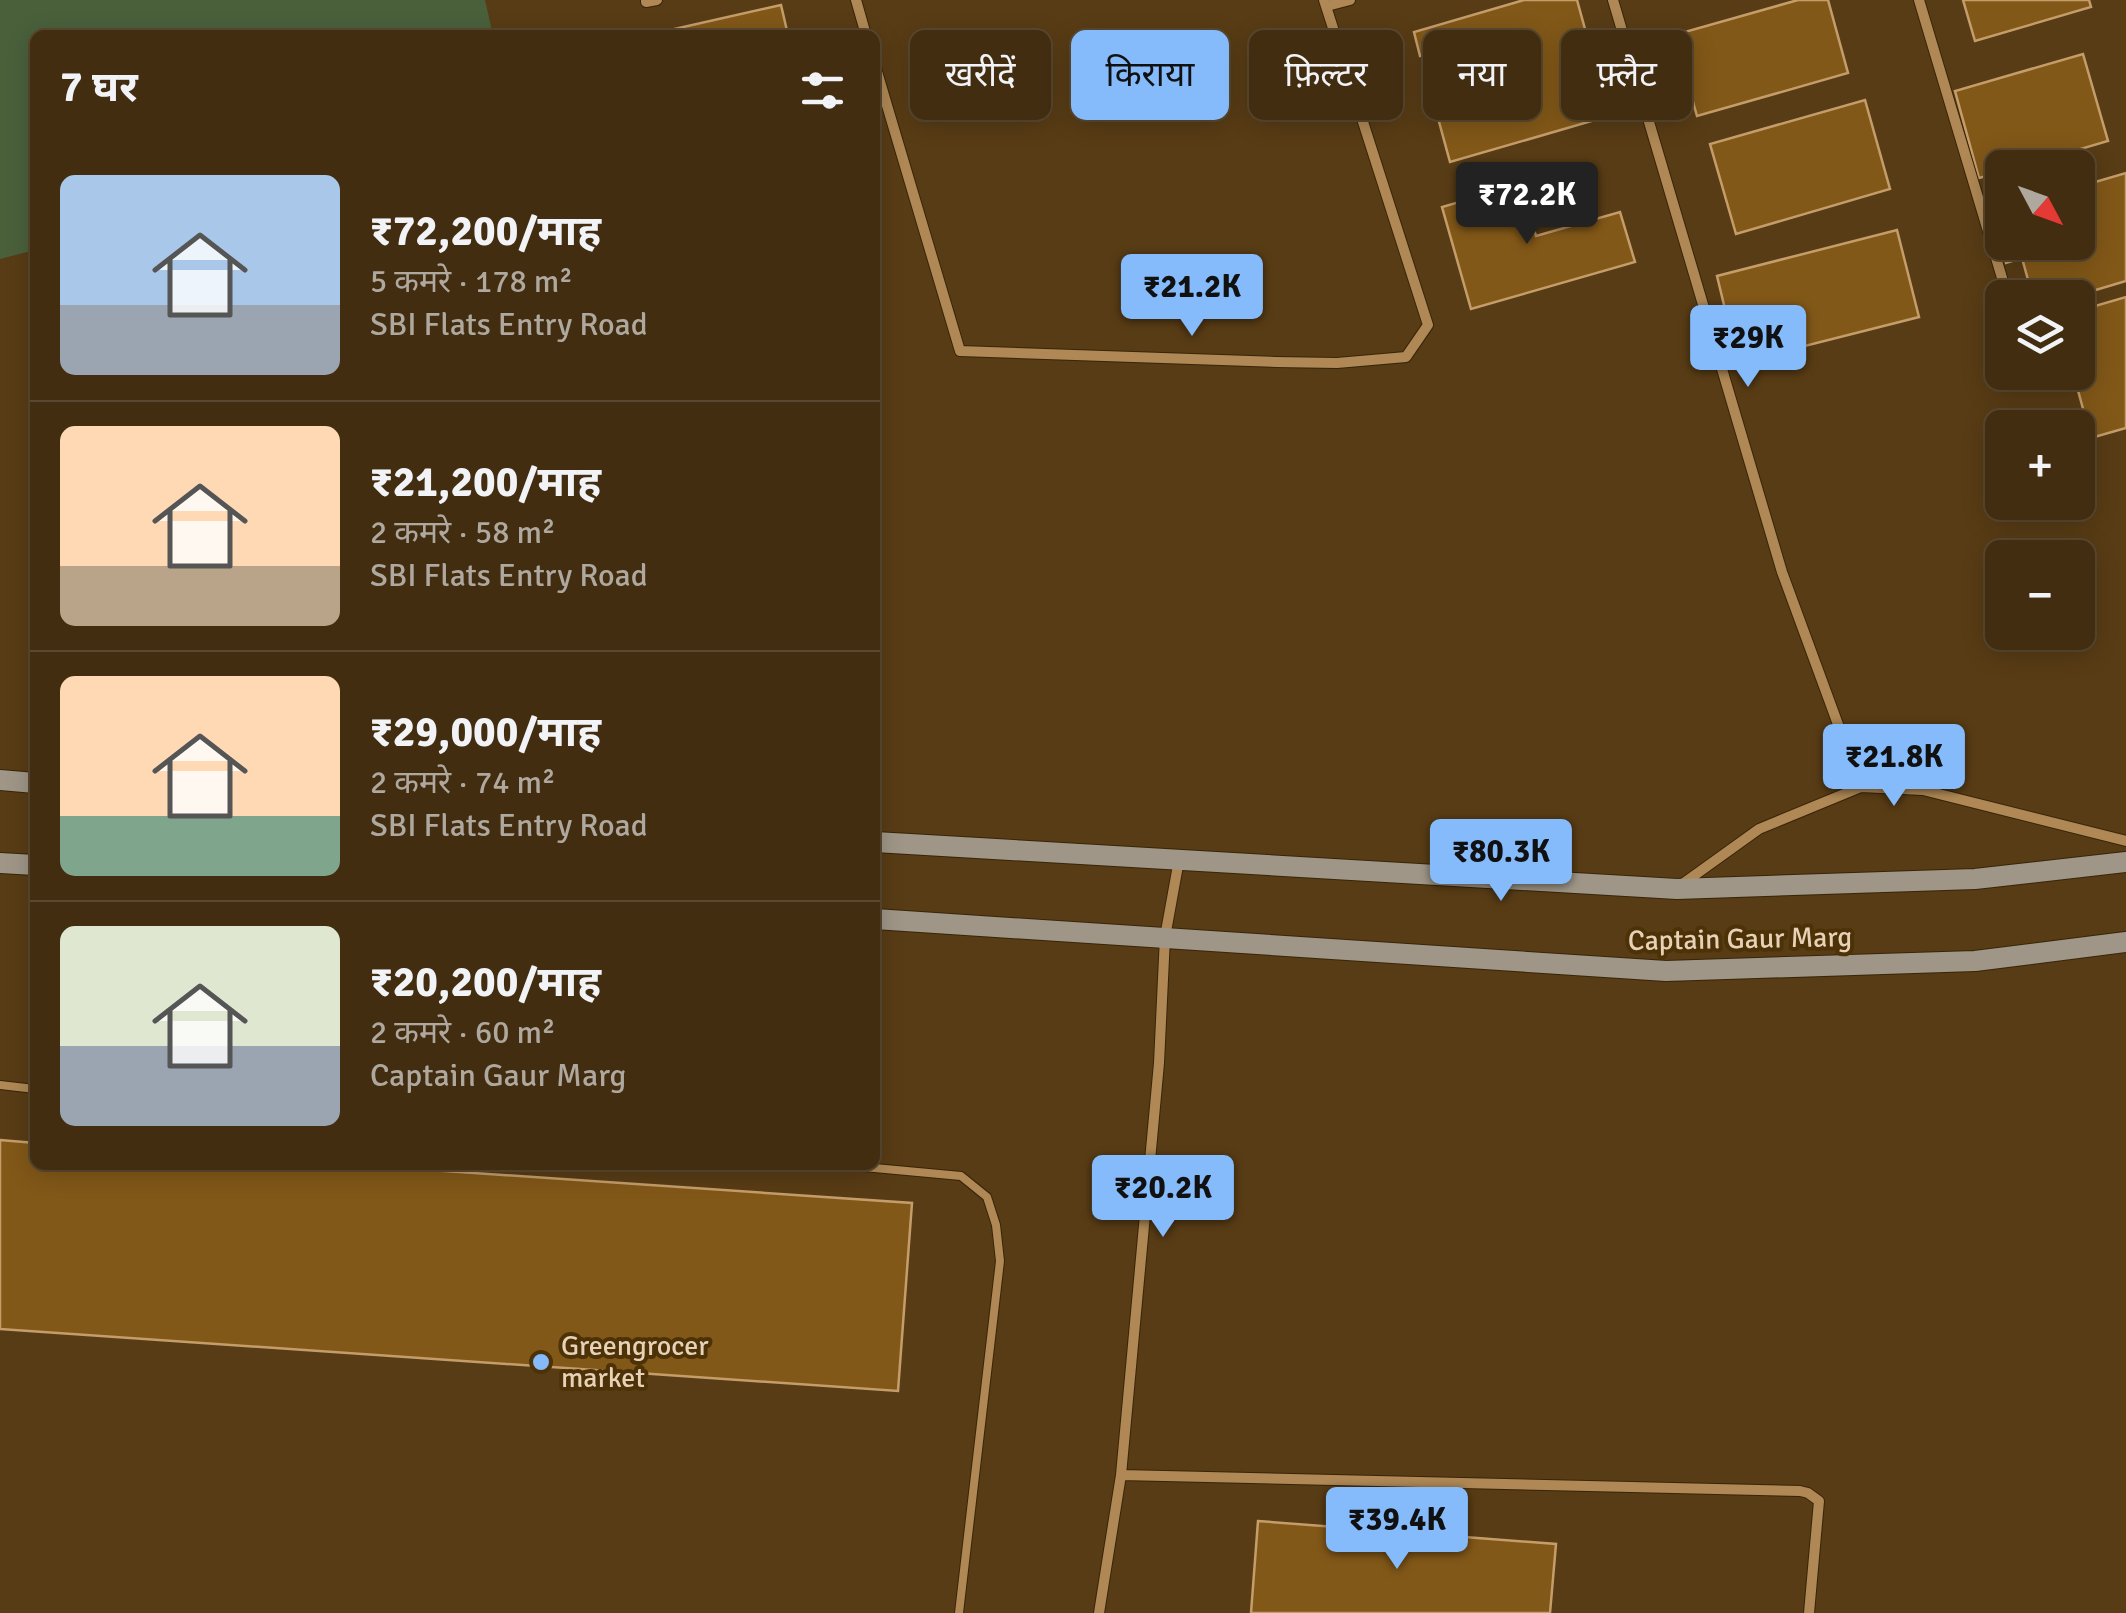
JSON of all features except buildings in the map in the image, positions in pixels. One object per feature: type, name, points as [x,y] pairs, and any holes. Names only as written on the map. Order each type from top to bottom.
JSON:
[{"type":"main road","points":[[0,780],[30,783]]},
{"type":"main road","name":"Captain Gaur Marg","points":[[880,842],[1676,888],[1974,879],[2126,862]]},
{"type":"main road","points":[[0,863],[30,865]]},
{"type":"main road","name":"Captain Gaur Marg","points":[[880,919],[1666,971],[1975,961],[2126,942]]},
{"type":"street","points":[[646,0],[657,0]]},
{"type":"street","points":[[856,0],[865,30]]},
{"type":"street","points":[[880,82],[960,351],[1291,362],[1406,358],[1428,325],[1325,3],[1350,0]]},
{"type":"street","points":[[1612,0],[1782,572],[1861,786]]},
{"type":"street","points":[[1919,0],[2003,280]]},
{"type":"street","points":[[1676,888],[1759,829],[1861,786],[1923,790],[2126,842]]},
{"type":"street","points":[[1099,1613],[1121,1475],[1158,1063],[1165,937],[1178,860]]},
{"type":"street","points":[[1121,1475],[1800,1491],[1819,1501],[1809,1613]]},
{"type":"lane","points":[[0,1085],[30,1088]]},
{"type":"lane","points":[[880,1169],[961,1176],[987,1197],[996,1225],[1000,1261],[958,1613]]},
{"type":"green space","points":[[0,0],[485,0],[492,30],[30,30],[30,251],[0,259]]},
{"type":"place","name":"Greengrocer market","points":[[541,1362]]}]
